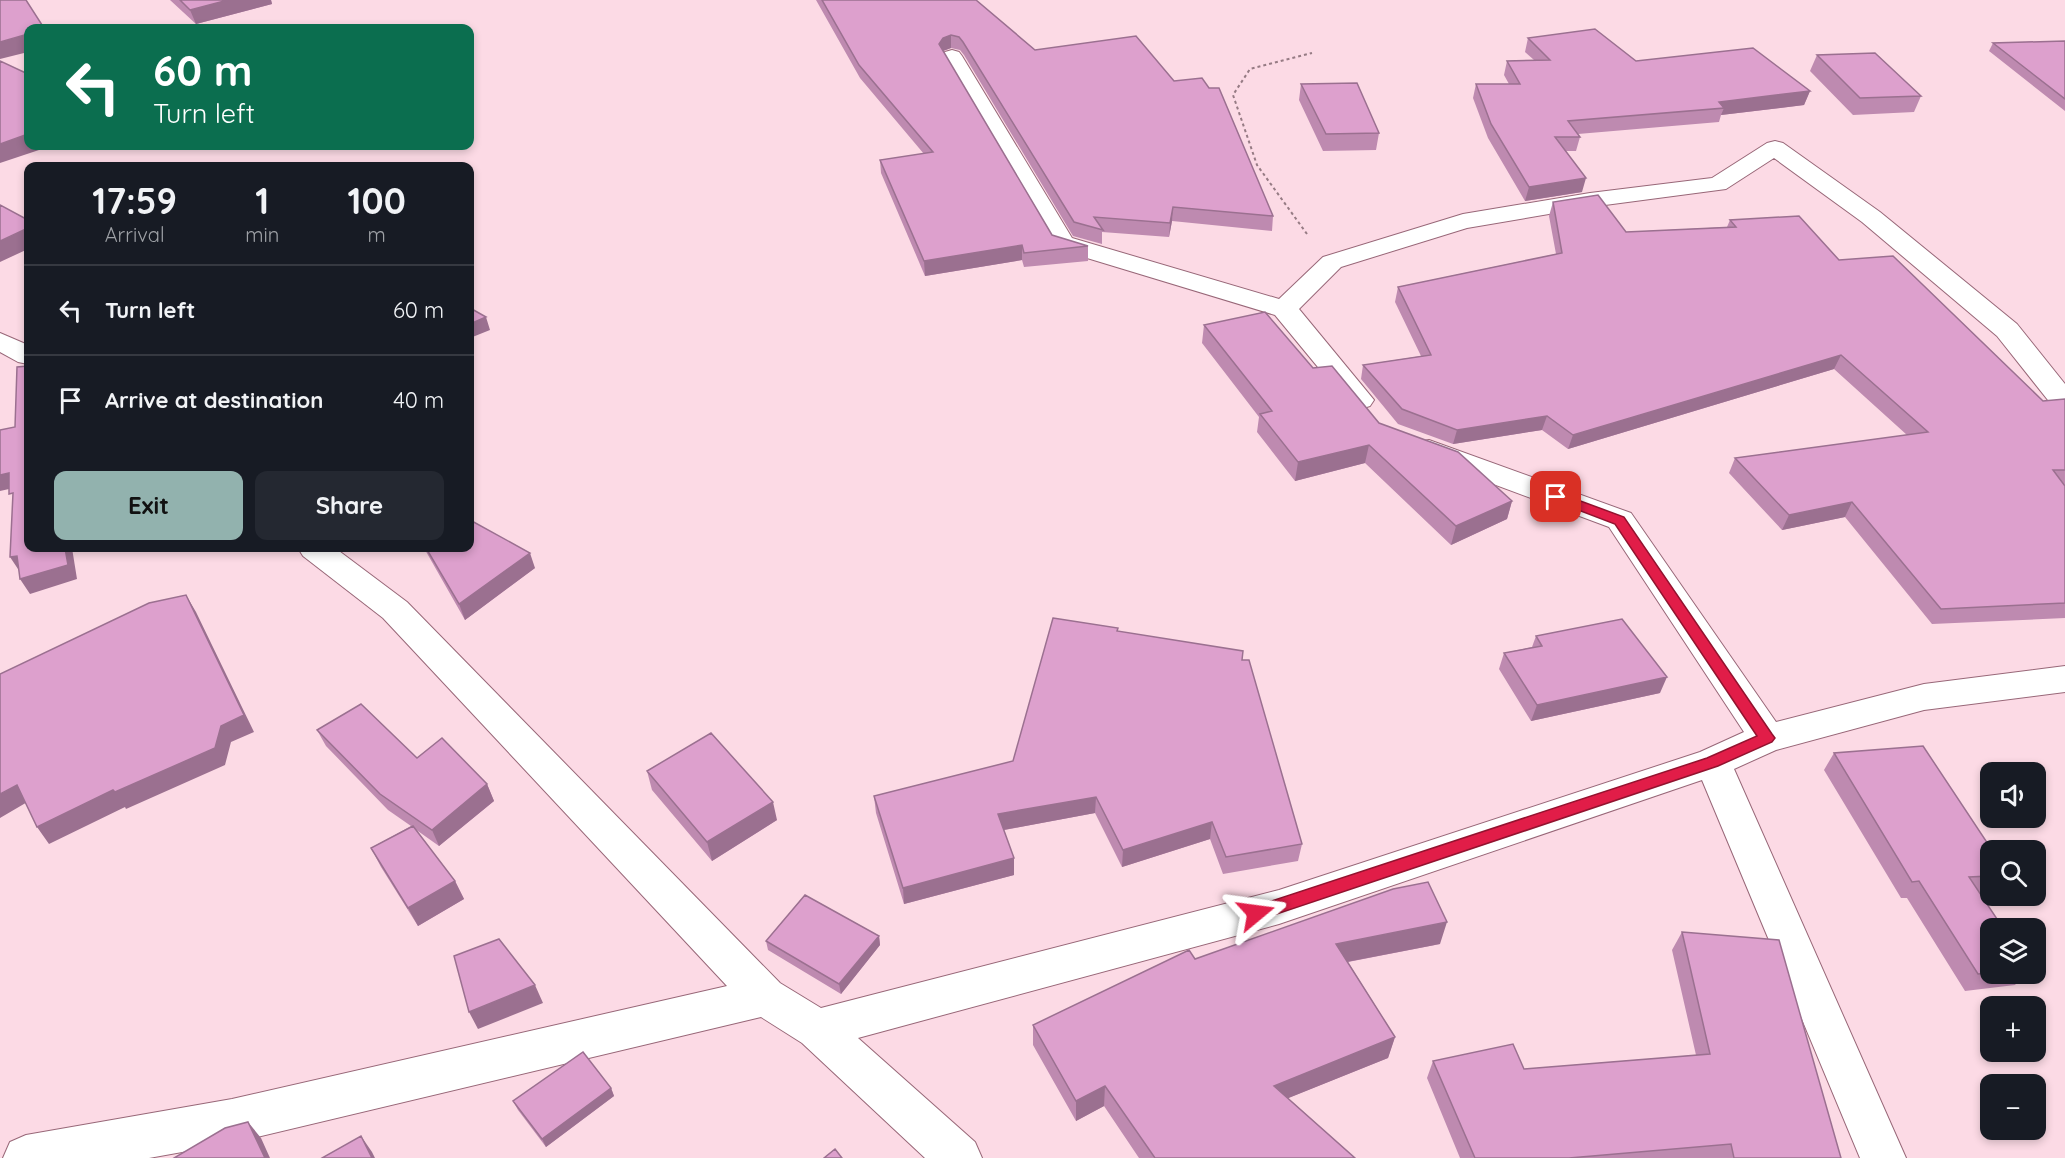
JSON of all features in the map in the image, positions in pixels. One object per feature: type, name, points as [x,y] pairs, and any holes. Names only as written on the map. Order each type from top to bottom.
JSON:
[{"type":"street","points":[[952,56],[1063,243],[1284,309],[1380,424]]},
{"type":"street","points":[[1284,309],[1332,262],[1463,221],[1590,200],[1718,184],[1775,148],[1871,217],[2007,330],[2065,403]]},
{"type":"street","points":[[0,341],[24,354]]},
{"type":"street","points":[[1409,441],[1620,520],[1767,738]]},
{"type":"street","points":[[319,552],[395,610],[765,997],[817,1029],[959,1158]]},
{"type":"street","points":[[817,1029],[1279,907],[1713,762],[1767,738],[1924,697],[2065,679]]},
{"type":"street","points":[[1713,762],[1883,1158]]},
{"type":"street","points":[[26,1158],[232,1121],[765,997]]},
{"type":"path","points":[[1312,53],[1250,69],[1233,95],[1257,165],[1296,221],[1332,262]]},
{"type":"building","points":[[0,0],[26,0],[41,24],[24,24],[24,35],[0,42]]},
{"type":"building","points":[[180,0],[228,0],[190,10]]},
{"type":"building","points":[[822,0],[976,0],[1035,50],[1136,36],[1174,81],[1202,78],[1209,88],[1219,88],[1273,216],[1173,207],[1170,223],[1094,217],[1103,230],[1074,222],[963,42],[959,37],[951,35],[943,38],[939,44],[1052,235],[1088,246],[1024,253],[1022,245],[924,261],[880,160],[933,152],[859,65]]},
{"type":"building","points":[[1595,29],[1636,61],[1753,48],[1810,91],[1719,102],[1724,108],[1568,121],[1580,137],[1555,137],[1586,178],[1529,187],[1491,124],[1476,84],[1520,84],[1507,61],[1550,60],[1528,38]]},
{"type":"building","points":[[2065,41],[2065,99],[1993,43]]},
{"type":"building","points":[[1875,53],[1921,96],[1860,98],[1817,55]]},
{"type":"building","points":[[0,61],[24,72],[24,135],[0,144]]},
{"type":"building","points":[[1357,83],[1379,133],[1326,134],[1301,84]]},
{"type":"building","points":[[1598,195],[1626,232],[1736,227],[1730,220],[1799,216],[1839,260],[1893,256],[2043,401],[2065,399],[2065,470],[2053,470],[2065,486],[2065,603],[1941,609],[1852,502],[1789,515],[1735,458],[1928,432],[1841,355],[1573,435],[1547,416],[1457,430],[1402,409],[1363,365],[1431,355],[1398,287],[1562,253],[1553,202]]},
{"type":"building","points":[[0,205],[24,218],[24,230],[0,241]]},
{"type":"building","points":[[474,310],[486,317],[474,322]]},
{"type":"building","points":[[1265,312],[1313,368],[1332,366],[1379,423],[1458,452],[1512,501],[1456,526],[1369,445],[1298,462],[1260,414],[1272,411],[1204,325]]},
{"type":"building","points":[[24,366],[24,552],[66,552],[68,565],[20,579],[17,556],[10,557],[13,493],[9,494],[9,473],[0,475],[0,430],[15,427],[17,367]]},
{"type":"building","points":[[474,522],[530,553],[459,604],[428,552],[474,552]]},
{"type":"building","points":[[186,595],[244,715],[221,726],[215,748],[115,792],[113,790],[37,827],[17,785],[0,794],[0,674],[149,603]]},
{"type":"building","points":[[1053,618],[1118,628],[1117,631],[1243,651],[1242,660],[1249,660],[1302,844],[1226,857],[1212,822],[1123,850],[1096,797],[998,814],[1014,858],[903,888],[874,796],[1013,761]]},
{"type":"building","points":[[1622,619],[1667,677],[1537,705],[1504,653],[1542,646],[1536,636]]},
{"type":"building","points":[[361,704],[417,758],[442,738],[487,784],[432,830],[380,794],[317,730]]},
{"type":"building","points":[[711,733],[773,802],[707,842],[647,771]]},
{"type":"building","points":[[1923,746],[1985,840],[1980,840],[1980,876],[1969,877],[1980,894],[1980,906],[1988,906],[1996,918],[1980,918],[1980,974],[1919,881],[1912,882],[1834,753]]},
{"type":"building","points":[[413,826],[455,881],[408,908],[371,848]]},
{"type":"building","points":[[1428,882],[1447,922],[1336,944],[1395,1037],[1274,1086],[1355,1158],[1155,1158],[1105,1086],[1076,1101],[1033,1025],[1189,950],[1195,959],[1393,889]]},
{"type":"building","points":[[805,895],[879,936],[839,984],[766,941]]},
{"type":"building","points":[[1682,932],[1779,940],[1841,1158],[1734,1158],[1731,1144],[1569,1158],[1475,1158],[1433,1061],[1513,1044],[1524,1069],[1710,1054]]},
{"type":"building","points":[[499,939],[535,985],[469,1012],[454,956]]},
{"type":"building","points":[[583,1052],[611,1088],[542,1139],[513,1101]]},
{"type":"building","points":[[248,1122],[265,1158],[174,1158],[225,1128]]},
{"type":"building","points":[[361,1136],[372,1158],[322,1158]]},
{"type":"building","points":[[835,1149],[842,1158],[824,1158]]},
{"type":"route","points":[[1256,913],[1713,762],[1767,738],[1620,520],[1556,497]]}]
